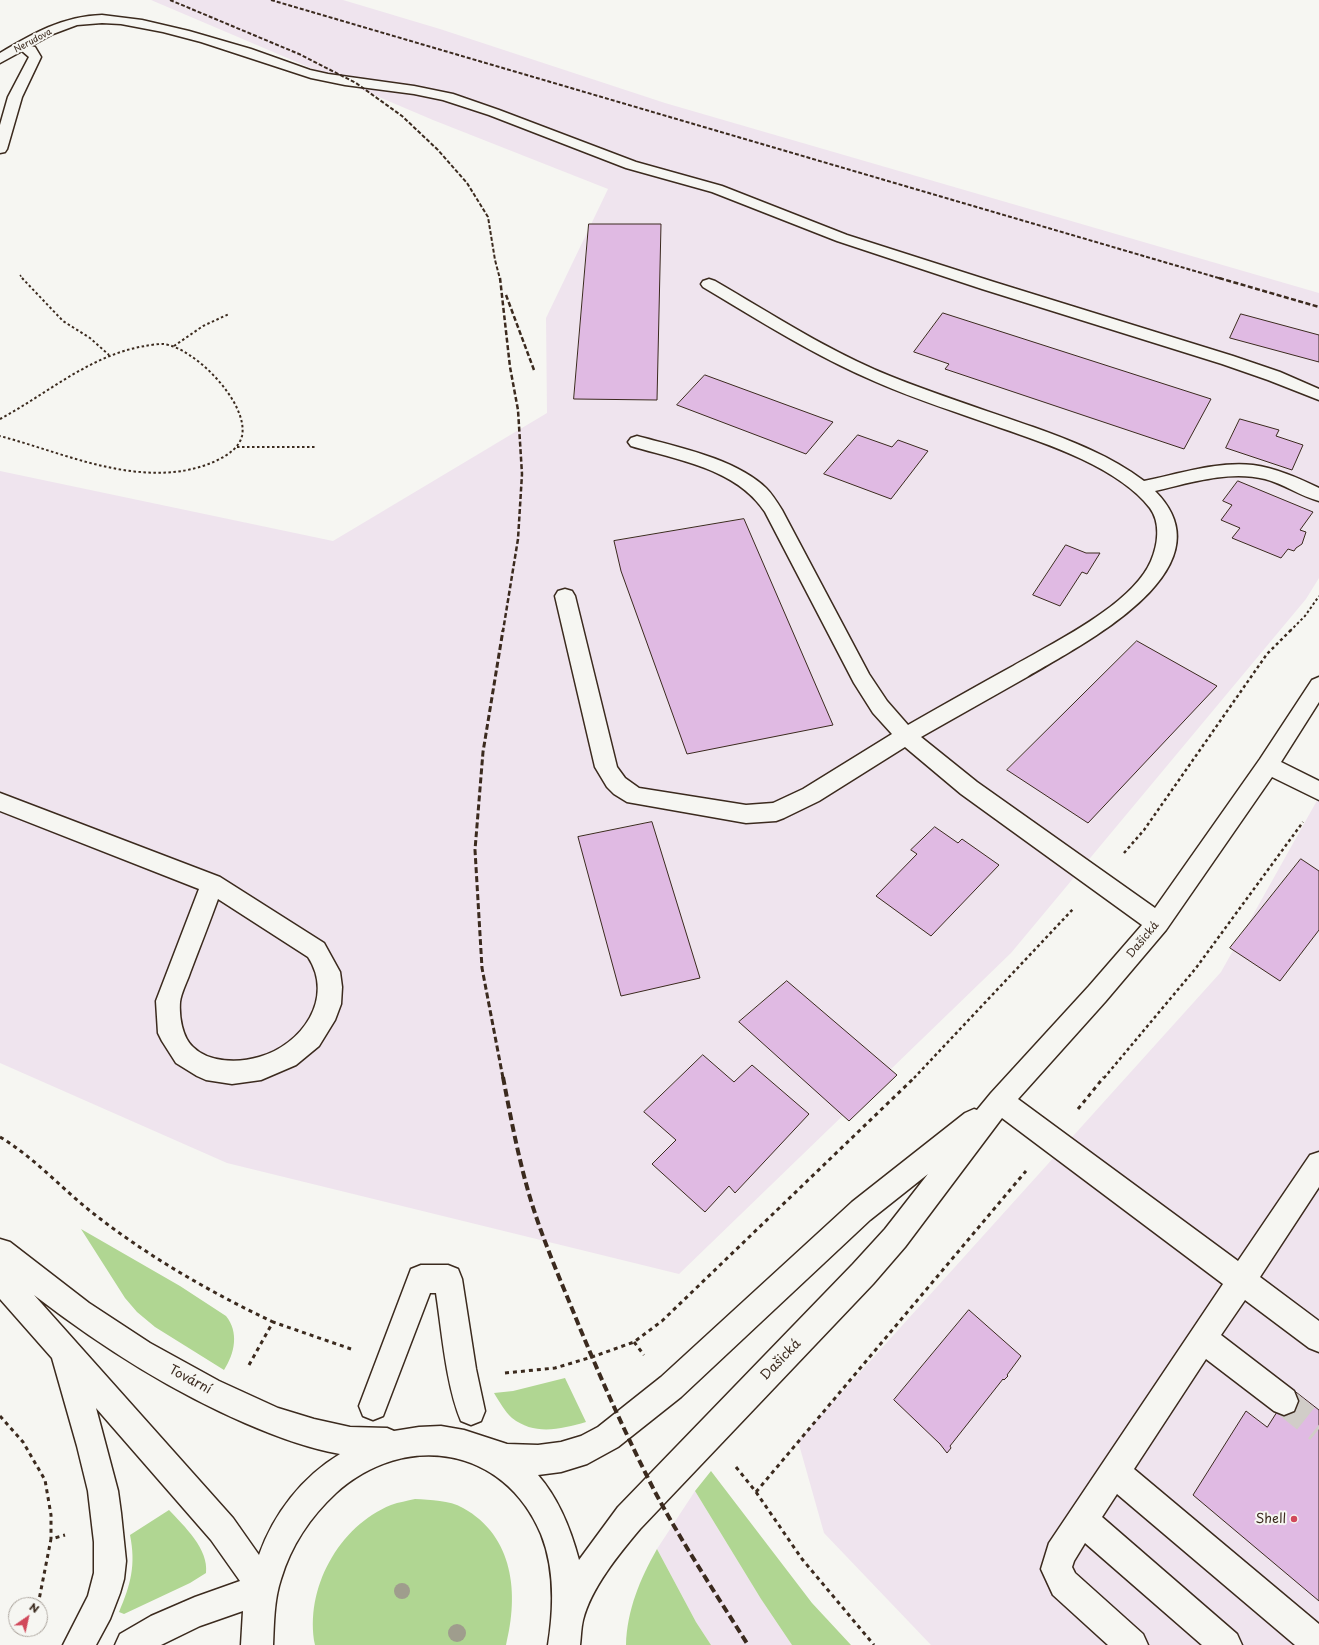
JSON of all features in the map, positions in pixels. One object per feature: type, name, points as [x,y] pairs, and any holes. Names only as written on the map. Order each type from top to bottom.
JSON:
[{"type":"street","name":"Nerudova","points":[[0,59],[21,46],[67,24],[80,20],[101,19],[149,26],[234,48],[313,75],[356,83],[415,89],[450,98],[635,166],[715,189],[841,238],[968,280],[1241,365],[1319,395]]},
{"type":"street","points":[[0,149],[15,97],[35,57],[30,50],[21,46]]},
{"type":"street","points":[[566,596],[606,767],[612,780],[623,790],[635,796],[746,814],[776,812],[811,796],[906,736],[1086,634],[1113,616],[1133,597],[1152,575],[1163,558],[1167,539],[1166,522],[1157,504],[1141,488],[1120,473],[1075,450],[883,379],[843,361],[709,284]]},
{"type":"street","points":[[637,442],[711,465],[736,476],[757,489],[773,510],[861,678],[880,707],[906,736],[933,760],[969,788],[1158,922]]},
{"type":"street","points":[[1141,488],[1229,470],[1246,470],[1264,472],[1319,496]]},
{"type":"street","name":"Dašická","points":[[566,1637],[573,1605],[587,1575],[629,1518],[863,1274],[895,1238],[1000,1100],[1097,994],[1158,922],[1268,765],[1319,685]]},
{"type":"street","points":[[1268,765],[1319,791]]},
{"type":"street","points":[[0,802],[212,884],[316,950],[324,961],[332,989],[329,1005],[323,1021],[314,1036],[286,1059],[269,1067],[251,1072],[233,1073],[215,1071],[199,1065],[186,1057],[176,1045],[169,1032],[166,1017],[168,1001],[212,884]]},
{"type":"street","points":[[1000,1100],[1319,1338]]},
{"type":"street","name":"Dašická","points":[[474,1448],[507,1459],[538,1460],[561,1457],[586,1449],[608,1437],[671,1387],[861,1211],[1000,1100]]},
{"type":"street","points":[[1132,1645],[1064,1584],[1056,1569],[1060,1554],[1319,1164]]},
{"type":"street","name":"Tovární","points":[[0,1252],[107,1332],[175,1373],[227,1400],[271,1420],[324,1438],[374,1444],[406,1443]]},
{"type":"street","points":[[0,1278],[222,1529],[262,1588]]},
{"type":"street","points":[[373,1406],[421,1278],[448,1279],[462,1369],[471,1411]]},
{"type":"street","points":[[1203,1339],[1284,1401]]},
{"type":"street","points":[[65,1352],[104,1493],[111,1566],[108,1584],[102,1602],[79,1645]]},
{"type":"street","points":[[257,1645],[256,1626],[262,1588],[271,1560],[289,1525],[313,1494],[327,1481],[357,1459],[373,1452],[406,1443],[441,1440],[474,1448],[502,1463],[512,1470],[535,1493],[555,1529],[567,1571],[568,1602],[566,1637]]},
{"type":"street","points":[[1114,1472],[1319,1645]]},
{"type":"street","points":[[1082,1520],[1226,1645]]},
{"type":"street","points":[[131,1645],[156,1630],[194,1612],[262,1588]]},
{"type":"path","points":[[20,275],[63,321],[94,341],[109,356]]},
{"type":"path","points":[[174,346],[203,326],[229,314]]},
{"type":"path","points":[[0,419],[91,364],[126,350],[162,344],[174,346],[187,352],[210,372],[235,406],[241,419],[243,429],[236,446],[228,455],[199,467],[182,471],[122,471],[0,436]]},
{"type":"path","points":[[236,446],[317,446]]},
{"type":"path","points":[[634,1342],[662,1321],[909,1084],[1099,881],[1144,830],[1267,654],[1305,616],[1319,596]]},
{"type":"path","points":[[874,1645],[802,1559],[756,1492],[1196,968],[1304,821]]},
{"type":"path","points":[[0,1137],[33,1159],[94,1214],[152,1255],[231,1302],[273,1322]]},
{"type":"path","points":[[0,1416],[23,1442],[45,1480],[51,1515],[51,1539]]},
{"type":"shaded area","points":[[151,0],[343,0],[440,29],[665,103],[1319,293],[1319,578],[1306,599],[1011,953],[679,1274],[227,1163],[0,1063],[0,471],[333,541],[547,413],[546,318],[608,189],[433,120]]},
{"type":"shaded area","points":[[1319,797],[1319,1645],[931,1645],[824,1533],[798,1441],[1221,972]]},
{"type":"shaded area","points":[[695,1491],[761,1599],[792,1645],[711,1645],[696,1622],[657,1549]]},
{"type":"green space","points":[[81,1229],[180,1286],[226,1316],[233,1329],[234,1343],[231,1357],[224,1370],[155,1327],[137,1312],[125,1298]]},
{"type":"green space","points":[[565,1378],[586,1422],[558,1429],[539,1429],[530,1427],[521,1424],[512,1418],[494,1393],[513,1391]]},
{"type":"green space","points":[[711,1471],[812,1603],[851,1645],[792,1645],[761,1599],[695,1491]]},
{"type":"green space","points":[[415,1499],[440,1501],[458,1505],[480,1520],[493,1534],[502,1550],[512,1587],[510,1626],[506,1645],[315,1645],[313,1624],[315,1602],[329,1562],[341,1544],[356,1528],[372,1515],[391,1505]]},
{"type":"green space","points":[[169,1510],[200,1547],[204,1555],[206,1573],[190,1583],[124,1614],[119,1612],[127,1592],[131,1574],[132,1546],[130,1535]]},
{"type":"green space","points":[[657,1549],[696,1622],[711,1645],[626,1645],[632,1607],[640,1583]]},
{"type":"building","points":[[589,224],[661,224],[657,400],[574,399]]},
{"type":"building","points":[[943,313],[1211,399],[1184,449],[945,369],[949,364],[914,352]]},
{"type":"building","points":[[1241,314],[1319,335],[1319,362],[1230,338]]},
{"type":"building","points":[[705,375],[833,422],[806,454],[677,405]]},
{"type":"building","points":[[1240,419],[1279,430],[1276,436],[1303,445],[1292,470],[1226,448]]},
{"type":"building","points":[[858,435],[892,447],[898,440],[928,451],[891,499],[824,474]]},
{"type":"building","points":[[1238,481],[1313,512],[1300,530],[1306,532],[1302,544],[1294,551],[1288,549],[1281,558],[1232,538],[1240,528],[1221,520],[1232,505],[1223,501]]},
{"type":"building","points":[[744,519],[833,725],[687,754],[621,571],[614,541]]},
{"type":"building","points":[[1066,545],[1086,553],[1100,553],[1087,574],[1082,572],[1060,606],[1033,595]]},
{"type":"building","points":[[1137,641],[1217,686],[1088,823],[1007,770]]},
{"type":"building","points":[[652,822],[700,978],[621,996],[578,837]]},
{"type":"building","points":[[935,827],[958,843],[962,839],[999,865],[931,936],[876,896],[917,854],[911,850]]},
{"type":"building","points":[[1301,859],[1319,871],[1319,930],[1280,981],[1230,948]]},
{"type":"building","points":[[787,981],[897,1075],[849,1121],[739,1022]]},
{"type":"building","points":[[703,1055],[734,1082],[752,1065],[809,1114],[735,1193],[729,1186],[705,1212],[652,1164],[676,1140],[644,1112]]},
{"type":"building","points":[[969,1310],[1021,1356],[1007,1375],[1008,1376],[1004,1380],[1003,1379],[950,1446],[951,1448],[947,1453],[940,1444],[894,1400]]},
{"type":"building","points":[[1292,1389],[1319,1410],[1319,1601],[1193,1495],[1246,1411],[1267,1427]]},
{"type":"tunnel","points":[[1284,1401],[1319,1429]]},
{"type":"railway","points":[[170,0],[299,54],[356,83],[402,116],[438,150],[467,183],[488,217],[495,260],[500,279]]},
{"type":"railway","points":[[271,0],[1222,279]]},
{"type":"railway","points":[[500,278],[510,367],[518,410],[522,474],[518,539],[503,631]]},
{"type":"railway","points":[[1219,278],[1319,307]]},
{"type":"railway","points":[[506,295],[534,370]]},
{"type":"railway","points":[[503,630],[483,752],[475,850],[482,968],[503,1078]]},
{"type":"railway","points":[[503,1077],[523,1173],[537,1220],[593,1360],[654,1490],[688,1549],[748,1645]]},
{"type":"place","name":"Shell","points":[[1294,1519]]}]
